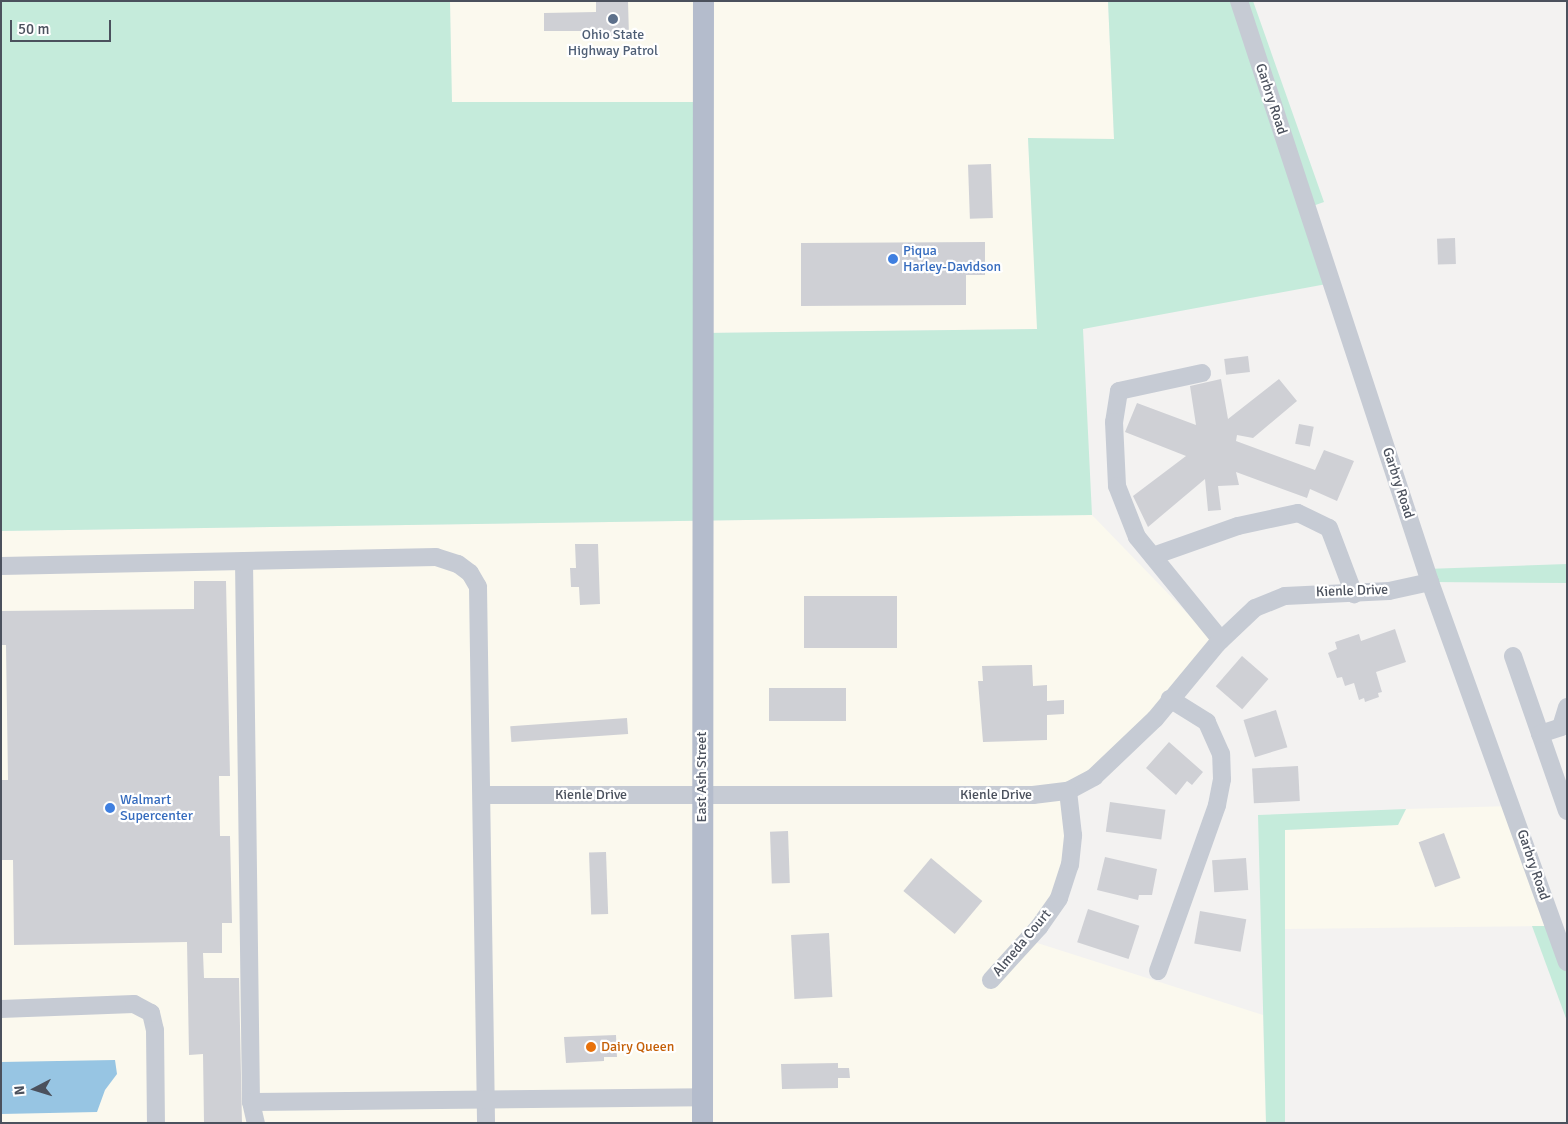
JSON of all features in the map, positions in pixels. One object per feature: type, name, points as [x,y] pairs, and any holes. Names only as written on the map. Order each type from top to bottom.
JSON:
[{"type":"main road","name":"East Ash Street","points":[[702,1123],[703,1]]},
{"type":"street","name":"Garbry Road","points":[[1239,1],[1430,582],[1567,962]]},
{"type":"street","points":[[1202,373],[1120,391],[1114,422],[1117,486],[1137,538],[1221,640]]},
{"type":"street","points":[[1153,556],[1238,526],[1298,513],[1329,528],[1354,594]]},
{"type":"street","points":[[1,566],[436,557],[458,564],[470,573],[478,587],[486,1123]]},
{"type":"street","points":[[244,561],[251,1102],[256,1123]]},
{"type":"street","name":"Kienle Drive","points":[[482,795],[1033,795],[1068,791],[1094,777],[1155,719],[1221,640],[1255,608],[1285,596],[1308,593],[1354,594],[1389,591],[1430,582]]},
{"type":"street","points":[[1514,656],[1567,811]]},
{"type":"street","points":[[1158,971],[1217,805],[1222,779],[1221,754],[1207,722],[1170,699]]},
{"type":"street","points":[[1540,734],[1564,729],[1567,707]]},
{"type":"street","name":"Almeda Court","points":[[991,980],[1039,927],[1059,898],[1070,865],[1073,836],[1068,791]]},
{"type":"street","points":[[1,1009],[134,1004],[151,1013],[155,1030],[156,1123]]},
{"type":"street","points":[[251,1102],[702,1097]]},
{"type":"shaded area","points":[[450,1],[1108,1],[1114,139],[1028,139],[1038,329],[703,333],[703,102],[451,102]]},
{"type":"shaded area","points":[[1092,515],[1217,644],[1170,699],[1069,791],[1070,865],[1028,940],[1263,1015],[1266,1123],[1,1123],[1,531]]},
{"type":"shaded area","points":[[1512,806],[1554,926],[1285,929],[1285,830],[1398,825],[1406,809]]},
{"type":"green space","points":[[1,1],[450,1],[452,102],[703,102],[704,333],[1037,329],[1028,138],[1114,139],[1108,1],[1253,1],[1324,202],[1307,208],[1332,283],[1083,329],[1092,515],[1,531]]},
{"type":"green space","points":[[1567,564],[1567,583],[1430,582],[1426,569]]},
{"type":"green space","points":[[1406,809],[1398,825],[1285,830],[1285,1123],[1266,1123],[1258,815]]},
{"type":"green space","points":[[1532,926],[1554,926],[1567,962],[1567,1021]]},
{"type":"water","points":[[115,1060],[117,1074],[105,1090],[97,1112],[1,1114],[1,1062]]},
{"type":"building","points":[[596,1],[628,1],[629,36],[597,37],[597,31],[544,31],[544,13],[596,12]]},
{"type":"building","points":[[991,164],[993,218],[970,219],[968,165]]},
{"type":"building","points":[[1455,238],[1456,264],[1438,265],[1437,239]]},
{"type":"building","name":"Piqua Harley-Davidson","points":[[985,242],[985,275],[966,275],[966,305],[801,306],[801,243]]},
{"type":"building","points":[[1248,356],[1250,372],[1226,375],[1224,359]]},
{"type":"building","points":[[1221,379],[1228,419],[1279,379],[1297,401],[1253,438],[1237,435],[1236,441],[1315,470],[1324,450],[1354,461],[1337,501],[1310,489],[1307,498],[1236,472],[1239,485],[1218,486],[1221,510],[1208,511],[1205,479],[1148,527],[1133,496],[1186,456],[1125,432],[1137,403],[1196,425],[1190,386]]},
{"type":"building","points":[[1299,424],[1314,427],[1310,446],[1295,444]]},
{"type":"building","points":[[575,544],[598,544],[600,604],[580,605],[579,587],[571,587],[570,568],[576,568]]},
{"type":"building","name":"Walmart Supercenter","points":[[194,581],[226,581],[230,776],[219,776],[220,836],[230,836],[232,923],[222,923],[222,953],[203,953],[204,978],[239,978],[242,1123],[204,1123],[203,1054],[189,1055],[187,942],[14,945],[13,860],[1,860],[1,780],[8,780],[6,645],[1,645],[1,611],[194,609]]},
{"type":"building","points":[[804,596],[897,596],[897,648],[804,648]]},
{"type":"building","points":[[1395,629],[1406,662],[1376,672],[1382,692],[1378,693],[1379,697],[1365,702],[1364,698],[1359,700],[1354,683],[1345,686],[1342,677],[1337,678],[1328,653],[1337,649],[1335,642],[1359,634],[1361,641]]},
{"type":"building","points":[[1242,656],[1268,679],[1242,709],[1216,686]]},
{"type":"building","points":[[1032,665],[1033,686],[1047,685],[1047,701],[1064,700],[1064,714],[1047,715],[1047,740],[983,742],[978,681],[983,681],[982,666]]},
{"type":"building","points":[[769,688],[846,688],[846,721],[769,721]]},
{"type":"building","points":[[1276,710],[1287,747],[1255,757],[1243,720]]},
{"type":"building","points":[[627,718],[628,734],[511,742],[510,726]]},
{"type":"building","points":[[1169,742],[1203,772],[1192,785],[1187,781],[1176,795],[1146,768]]},
{"type":"building","points":[[1298,766],[1300,801],[1254,803],[1252,768]]},
{"type":"building","points":[[1110,802],[1165,810],[1161,840],[1106,832]]},
{"type":"building","points":[[788,831],[790,883],[772,884],[770,832]]},
{"type":"building","points":[[1444,833],[1460,878],[1435,887],[1419,842]]},
{"type":"building","points":[[606,852],[608,914],[591,915],[589,853]]},
{"type":"building","points":[[1105,857],[1157,869],[1152,895],[1139,895],[1138,900],[1097,890]]},
{"type":"building","points":[[931,858],[982,901],[955,934],[903,891]]},
{"type":"building","points":[[1246,858],[1248,890],[1214,892],[1212,860]]},
{"type":"building","points":[[1088,909],[1139,926],[1129,959],[1077,942]]},
{"type":"building","points":[[1200,911],[1246,919],[1241,952],[1194,943]]},
{"type":"building","points":[[829,933],[832,997],[794,999],[791,935]]},
{"type":"building","name":"Dairy Queen","points":[[616,1035],[617,1057],[604,1057],[604,1061],[566,1063],[564,1037]]},
{"type":"building","points":[[838,1063],[838,1068],[849,1068],[850,1078],[838,1078],[838,1088],[782,1089],[781,1064]]},
{"type":"place","name":"Ohio State Highway Patrol","points":[[613,19]]},
{"type":"place","name":"Piqua Harley-Davidson","points":[[893,259]]},
{"type":"place","name":"Walmart Supercenter","points":[[110,808]]},
{"type":"place","name":"Dairy Queen","points":[[591,1047]]}]
